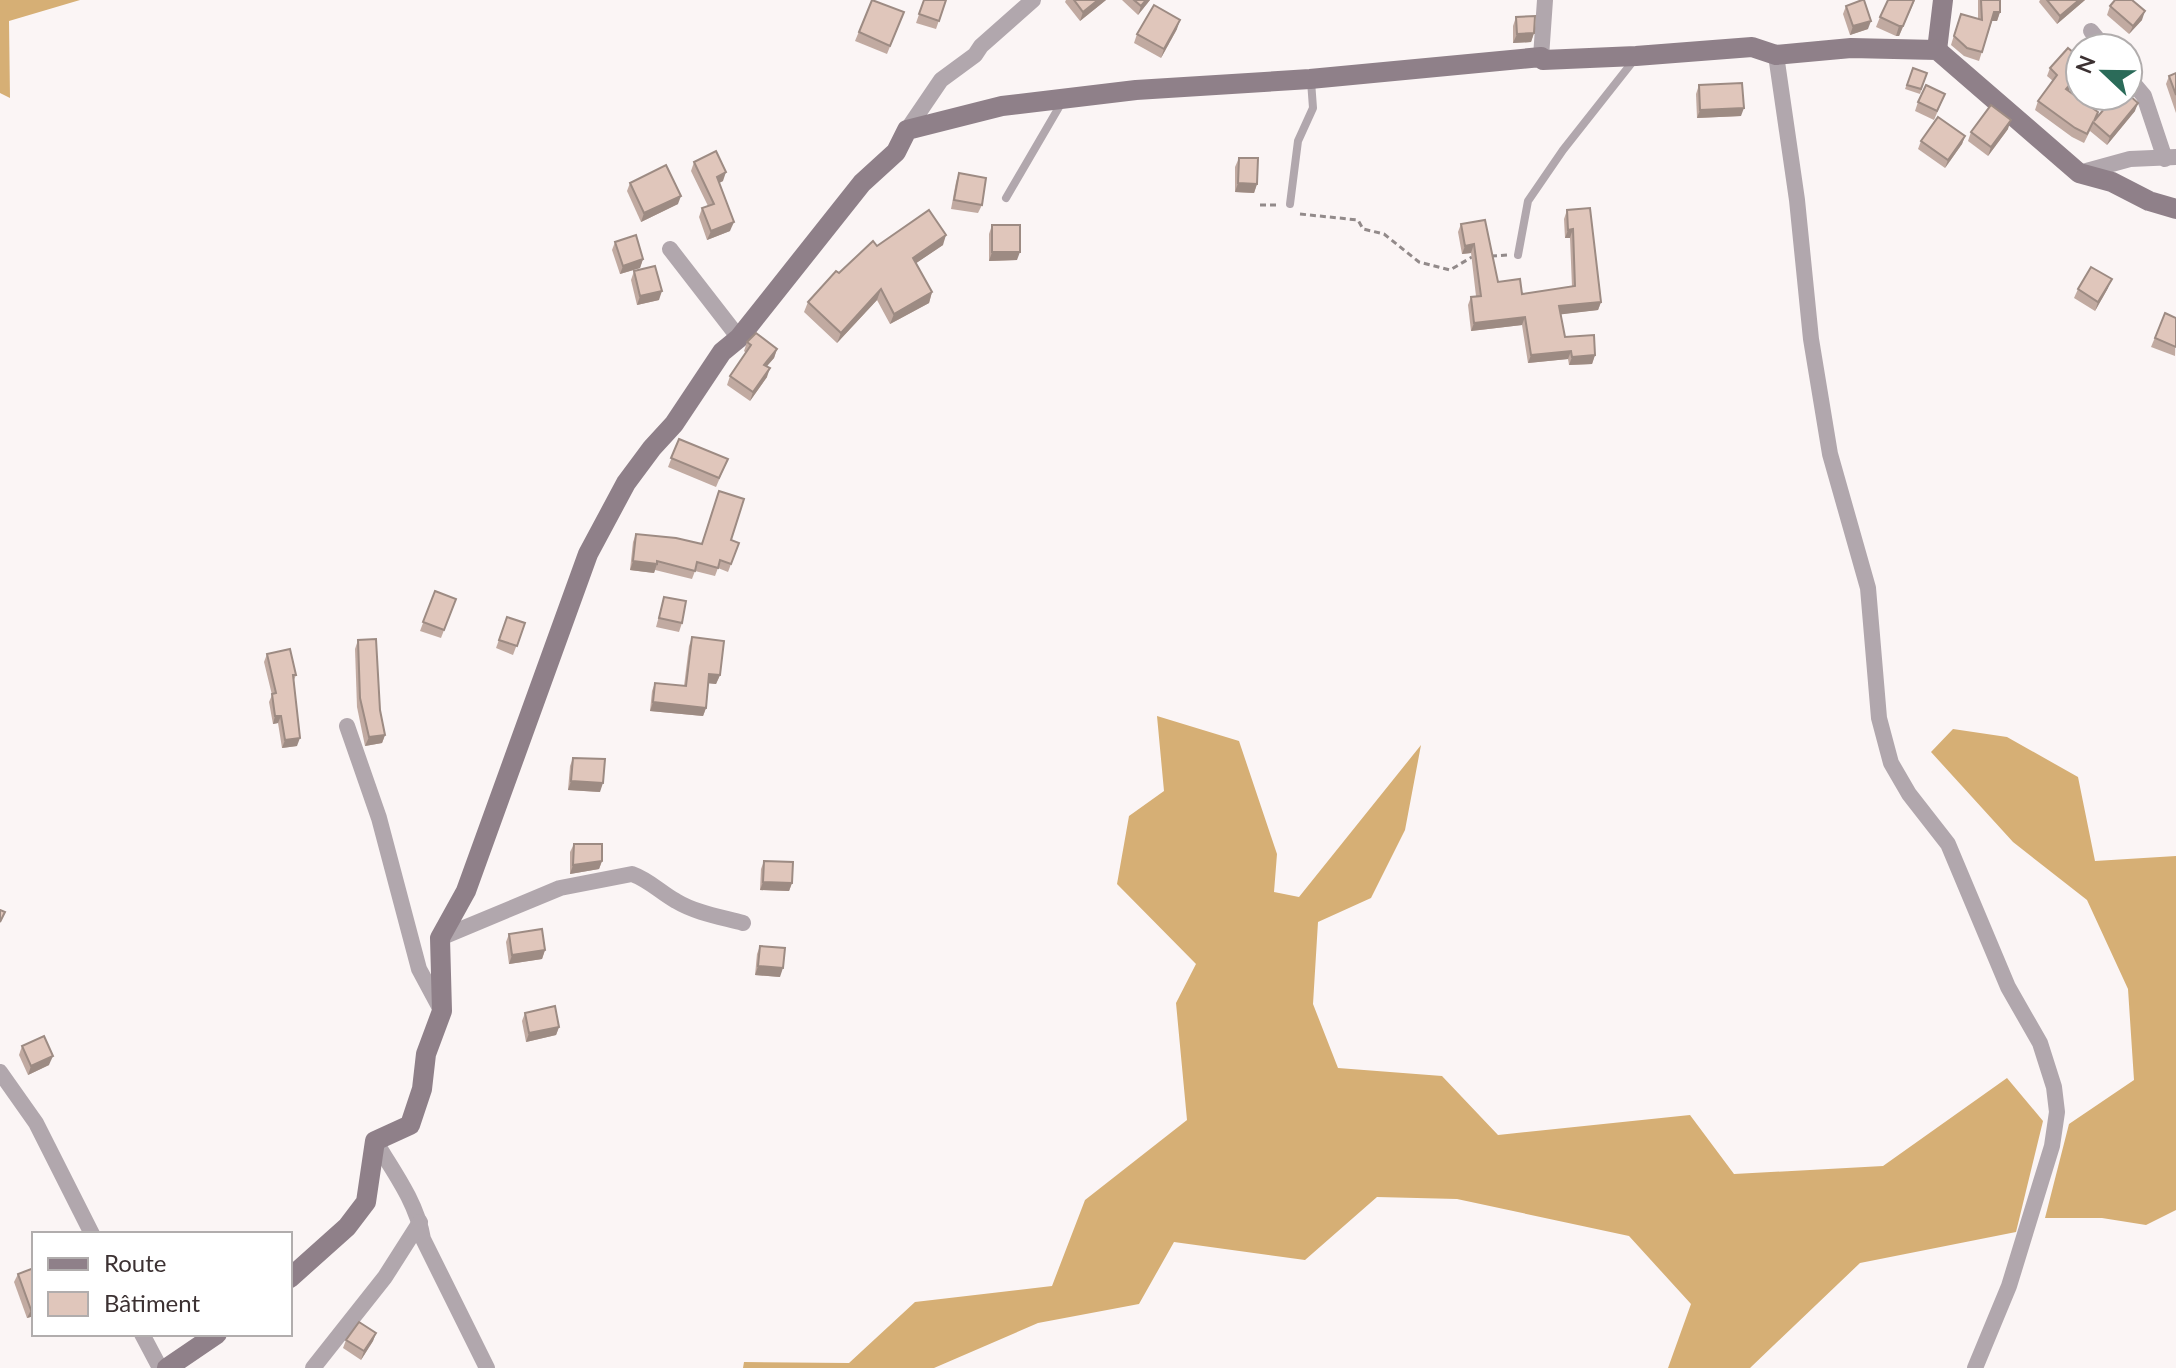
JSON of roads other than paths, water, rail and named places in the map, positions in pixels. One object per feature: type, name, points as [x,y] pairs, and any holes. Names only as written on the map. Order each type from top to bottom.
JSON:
[{"type":"street","points":[[375,1141],[410,1125],[422,1089],[426,1054],[442,1011],[440,938],[466,891],[588,554],[626,483],[674,424],[722,352],[739,338],[862,183],[896,152],[941,80],[975,55],[981,46],[1033,0]]},
{"type":"street","points":[[1541,57],[1545,0]]},
{"type":"street","points":[[1937,50],[1943,0]]},
{"type":"street","points":[[907,130],[1002,106],[1136,90],[1310,79],[1541,57],[1543,60],[1636,56],[1752,47],[1776,55],[1851,48],[1937,50],[2079,173],[2112,182],[2149,201],[2176,209]]},
{"type":"street","points":[[1776,55],[1797,200],[1811,339],[1830,454],[1868,588],[1877,706],[1891,763],[1909,794],[1948,844],[2008,987],[2040,1043],[2054,1087],[2057,1112],[2052,1146],[2009,1286],[1975,1368]]},
{"type":"street","points":[[2079,173],[2130,159],[2170,158],[2144,96]]},
{"type":"street","points":[[670,249],[739,338]]},
{"type":"street","points":[[347,726],[379,818],[419,969],[442,1011]]},
{"type":"street","points":[[440,938],[560,888],[632,874],[643,878],[676,902],[743,923]]},
{"type":"street","points":[[0,1072],[36,1123],[91,1232]]},
{"type":"street","points":[[375,1141],[402,1184],[420,1222],[423,1239],[487,1368]]},
{"type":"street","points":[[292,1276],[347,1227],[366,1202],[375,1141]]},
{"type":"street","points":[[313,1368],[385,1277],[420,1222]]},
{"type":"street","points":[[143,1336],[160,1368]]},
{"type":"street","points":[[167,1368],[214,1336]]},
{"type":"lane","points":[[1518,255],[1528,201],[1636,56]]},
{"type":"lane","points":[[1290,204],[1298,141],[1313,108],[1310,79]]},
{"type":"lane","points":[[1006,198],[1063,100]]}]
